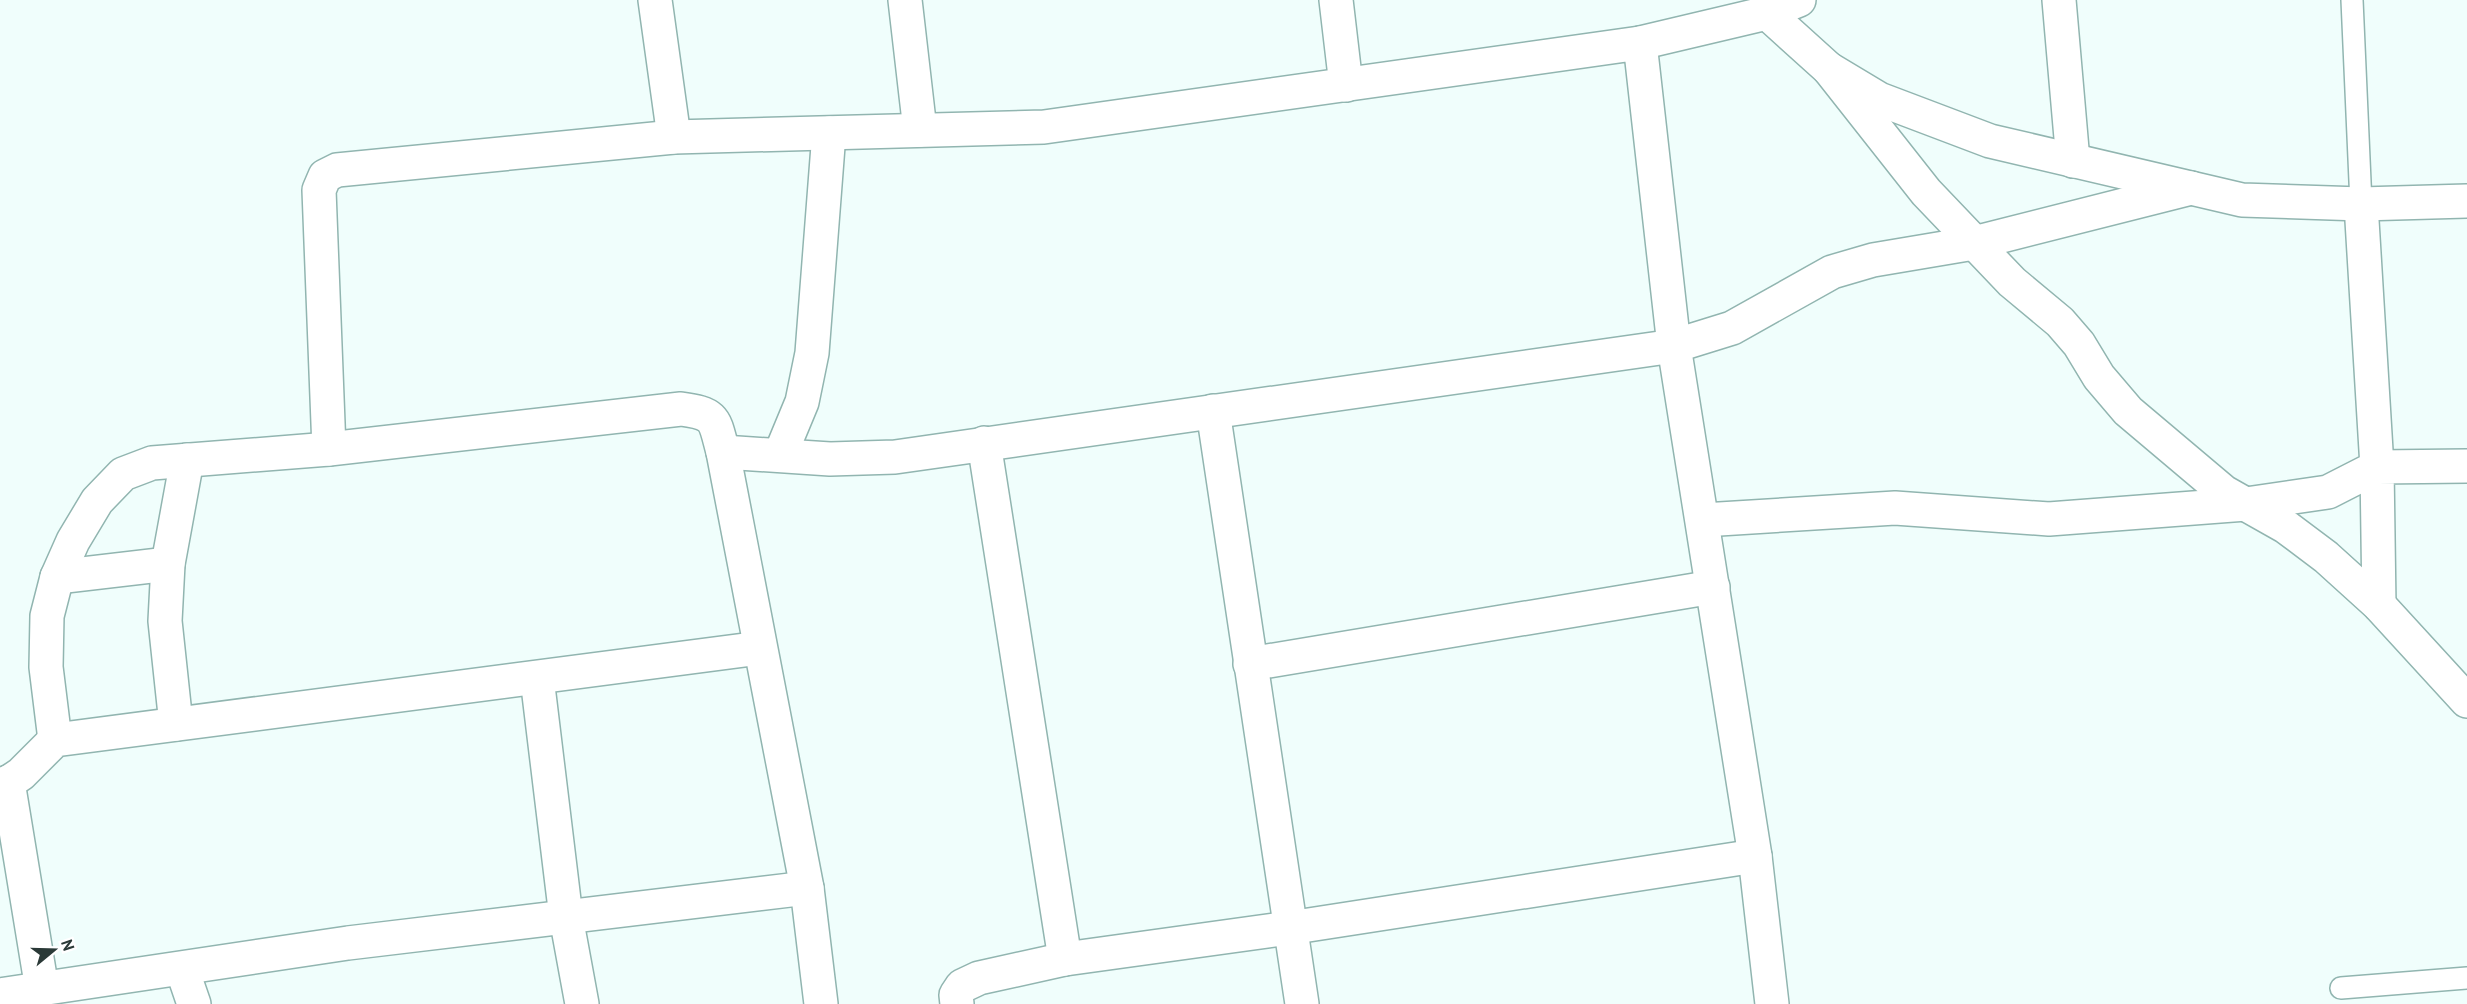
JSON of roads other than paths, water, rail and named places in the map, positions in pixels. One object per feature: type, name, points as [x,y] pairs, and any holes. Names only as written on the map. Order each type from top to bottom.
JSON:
[{"type":"street","points":[[655,0],[674,137]]},
{"type":"street","points":[[905,0],[920,130]]},
{"type":"street","points":[[1336,0],[1346,85]]},
{"type":"street","points":[[329,449],[319,190],[324,176],[337,170],[674,137],[1044,127],[1640,43],[1767,13],[1799,0]]},
{"type":"street","points":[[2059,0],[2073,162]]},
{"type":"street","points":[[1767,13],[1829,69],[1926,192],[1974,243],[2012,282],[2060,322],[2128,411],[2224,492],[2286,527],[2318,551],[2379,605],[2467,701]]},
{"type":"street","points":[[1640,43],[1674,346],[1755,856],[1772,1004]]},
{"type":"street","points":[[1829,69],[1880,99],[1990,141],[2241,200],[2361,204],[2467,201]]},
{"type":"street","points":[[780,455],[802,402],[812,352],[829,133]]},
{"type":"street","points":[[723,452],[830,459],[895,457],[1674,346],[1732,328],[1832,272],[1873,260],[1974,243],[2191,188]]},
{"type":"street","points":[[2361,204],[2377,467],[2379,605]]},
{"type":"street","points":[[55,740],[46,667],[47,616],[57,577],[73,542],[97,501],[123,474],[152,463],[329,449],[681,409],[704,412],[714,421],[723,452],[807,888],[821,1004]]},
{"type":"street","points":[[1213,411],[1288,928],[1302,1004]]},
{"type":"street","points":[[984,443],[1065,959]]},
{"type":"street","points":[[176,724],[165,621],[168,564],[187,460]]},
{"type":"street","points":[[1703,520],[1895,508],[2049,519],[2246,504],[2328,492],[2377,467],[2467,466]]},
{"type":"street","points":[[57,577],[168,564]]},
{"type":"street","points":[[1250,664],[1713,587]]},
{"type":"street","points":[[42,988],[4,785],[35,761],[55,740],[760,648]]},
{"type":"street","points":[[537,678],[566,917],[582,1004]]},
{"type":"street","points":[[957,1004],[956,995],[962,986],[979,978],[1065,959],[1288,928],[1755,856]]},
{"type":"street","points":[[0,995],[348,943],[807,888]]},
{"type":"street","points":[[182,969],[194,1004]]},
{"type":"lane","points":[[2352,0],[2361,204]]},
{"type":"lane","points":[[2341,988],[2467,978]]}]
